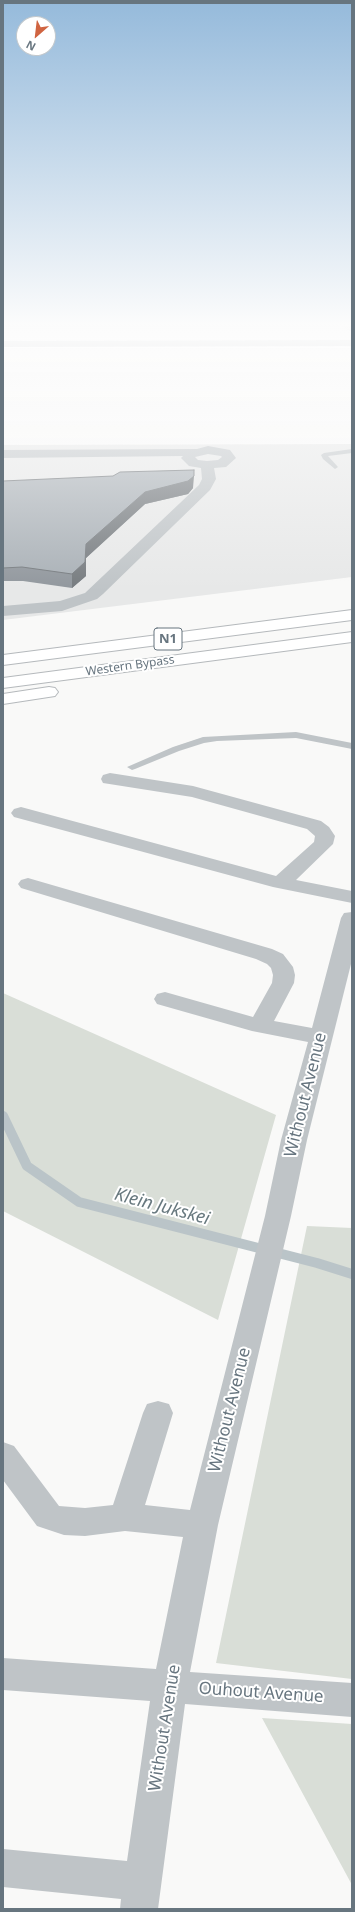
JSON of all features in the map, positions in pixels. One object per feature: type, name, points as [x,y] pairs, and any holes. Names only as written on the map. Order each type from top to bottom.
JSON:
[{"type":"highway","name":"Western Bypass","points":[[3,660],[352,615]]},
{"type":"highway","points":[[3,647],[333,618]]},
{"type":"highway","name":"Western Bypass","points":[[3,683],[352,637]]},
{"type":"highway","points":[[3,699],[206,667],[329,639]]},
{"type":"street","points":[[3,454],[199,460]]},
{"type":"street","points":[[3,462],[199,460]]},
{"type":"street","points":[[3,612],[62,606],[91,596],[98,591],[205,487],[209,479],[199,460]]},
{"type":"street","points":[[110,779],[193,792],[314,825],[322,831],[325,836],[323,844],[280,882]]},
{"type":"street","points":[[21,813],[280,882],[352,897]]},
{"type":"street","points":[[28,884],[264,954],[275,959],[282,967],[284,975],[283,983],[260,1026]]},
{"type":"street","name":"Without Avenue","points":[[141,1896],[170,1686],[202,1524],[278,1216],[294,1140],[352,918]]},
{"type":"street","points":[[165,999],[260,1026],[320,1037]]},
{"type":"street","points":[[125,1517],[158,1413]]},
{"type":"street","points":[[3,1455],[48,1516],[64,1521],[85,1522],[125,1517],[202,1524]]},
{"type":"street","name":"Ouhout Avenue","points":[[3,1674],[352,1700]]},
{"type":"street","points":[[3,1868],[141,1896]]},
{"type":"lane","points":[[335,467],[324,458],[324,455],[351,451]]},
{"type":"lane","points":[[132,767],[176,749],[203,740],[217,738],[296,735],[352,746]]},
{"type":"shaded area","points":[[352,444],[352,577],[3,620],[3,445]]},
{"type":"shaded area","points":[[3,993],[276,1115],[218,1320],[3,1211]]},
{"type":"shaded area","points":[[307,1226],[352,1228],[352,1679],[216,1663]]},
{"type":"shaded area","points":[[262,1718],[352,1724],[352,1885]]},
{"type":"building","points":[[194,470],[194,476],[188,481],[145,492],[86,544],[85,562],[72,574],[22,567],[3,568],[3,481],[113,476],[120,472]]},
{"type":"waterway","name":"Klein Jukskei","points":[[3,1116],[27,1166],[79,1202],[317,1263],[352,1274]]}]
